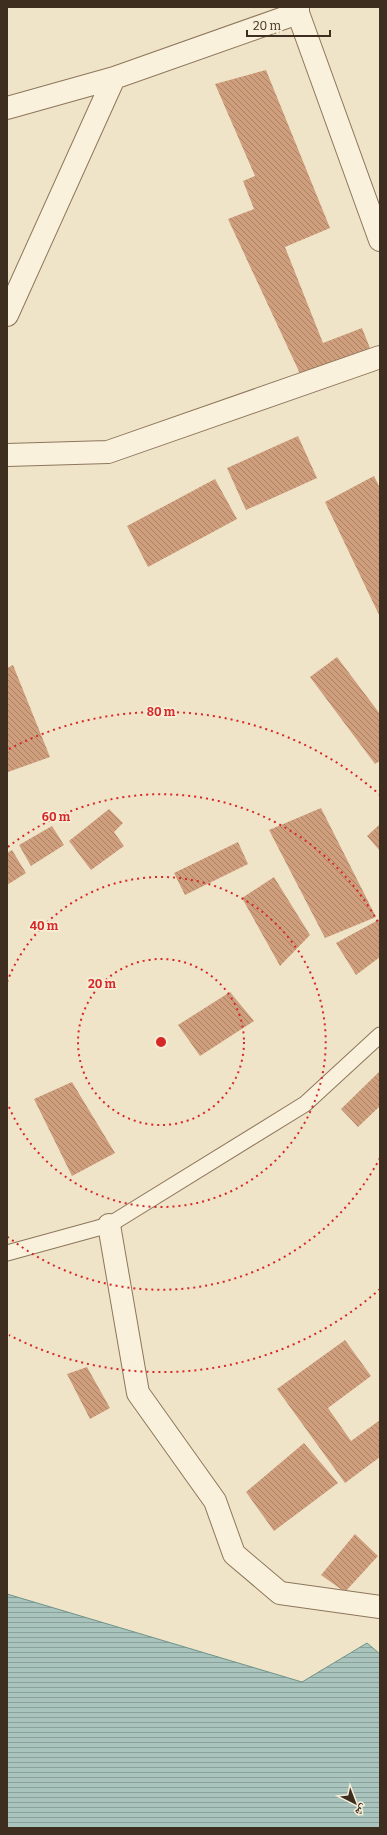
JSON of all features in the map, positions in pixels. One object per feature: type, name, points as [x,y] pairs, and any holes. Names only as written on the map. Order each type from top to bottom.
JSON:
[{"type":"street","points":[[7,108],[114,78],[298,10],[380,240]]},
{"type":"street","points":[[7,315],[114,78]]},
{"type":"street","points":[[7,456],[108,452],[380,357]]},
{"type":"street","points":[[109,1225],[138,1393],[215,1501],[234,1554],[280,1593],[380,1607]]},
{"type":"lane","points":[[7,1253],[109,1225],[305,1104],[380,1035]]},
{"type":"water","points":[[7,1594],[302,1682],[367,1643],[380,1654],[380,1828],[7,1828]]},
{"type":"building","points":[[266,70],[330,228],[285,247],[323,343],[362,328],[372,353],[302,378],[228,219],[254,209],[243,181],[255,176],[215,84]]},
{"type":"building","points":[[298,436],[317,478],[246,510],[227,468]]},
{"type":"building","points":[[374,476],[380,488],[380,617],[325,502]]},
{"type":"building","points":[[215,479],[237,519],[148,567],[127,526]]},
{"type":"building","points":[[337,657],[380,714],[380,761],[375,764],[310,677]]},
{"type":"building","points":[[13,665],[50,757],[8,772],[7,668]]},
{"type":"building","points":[[321,808],[376,917],[325,938],[269,830]]},
{"type":"building","points":[[109,809],[123,823],[114,832],[124,846],[91,870],[69,841]]},
{"type":"building","points":[[380,824],[380,851],[367,836]]},
{"type":"building","points":[[52,826],[64,845],[31,866],[19,845]]},
{"type":"building","points":[[238,842],[248,864],[185,895],[174,873]]},
{"type":"building","points":[[12,850],[26,873],[7,885],[7,853]]},
{"type":"building","points":[[274,877],[310,935],[280,966],[242,898]]},
{"type":"building","points":[[380,919],[380,957],[356,975],[336,943]]},
{"type":"building","points":[[230,992],[254,1021],[200,1056],[178,1025]]},
{"type":"building","points":[[380,1071],[380,1106],[358,1127],[341,1109]]},
{"type":"building","points":[[72,1082],[115,1153],[72,1176],[34,1099]]},
{"type":"building","points":[[345,1340],[371,1376],[328,1408],[351,1441],[380,1420],[380,1457],[345,1483],[277,1389]]},
{"type":"building","points":[[87,1367],[110,1408],[90,1419],[67,1374]]},
{"type":"building","points":[[304,1443],[338,1483],[274,1531],[246,1492]]},
{"type":"building","points":[[355,1534],[378,1556],[345,1592],[321,1575]]}]
